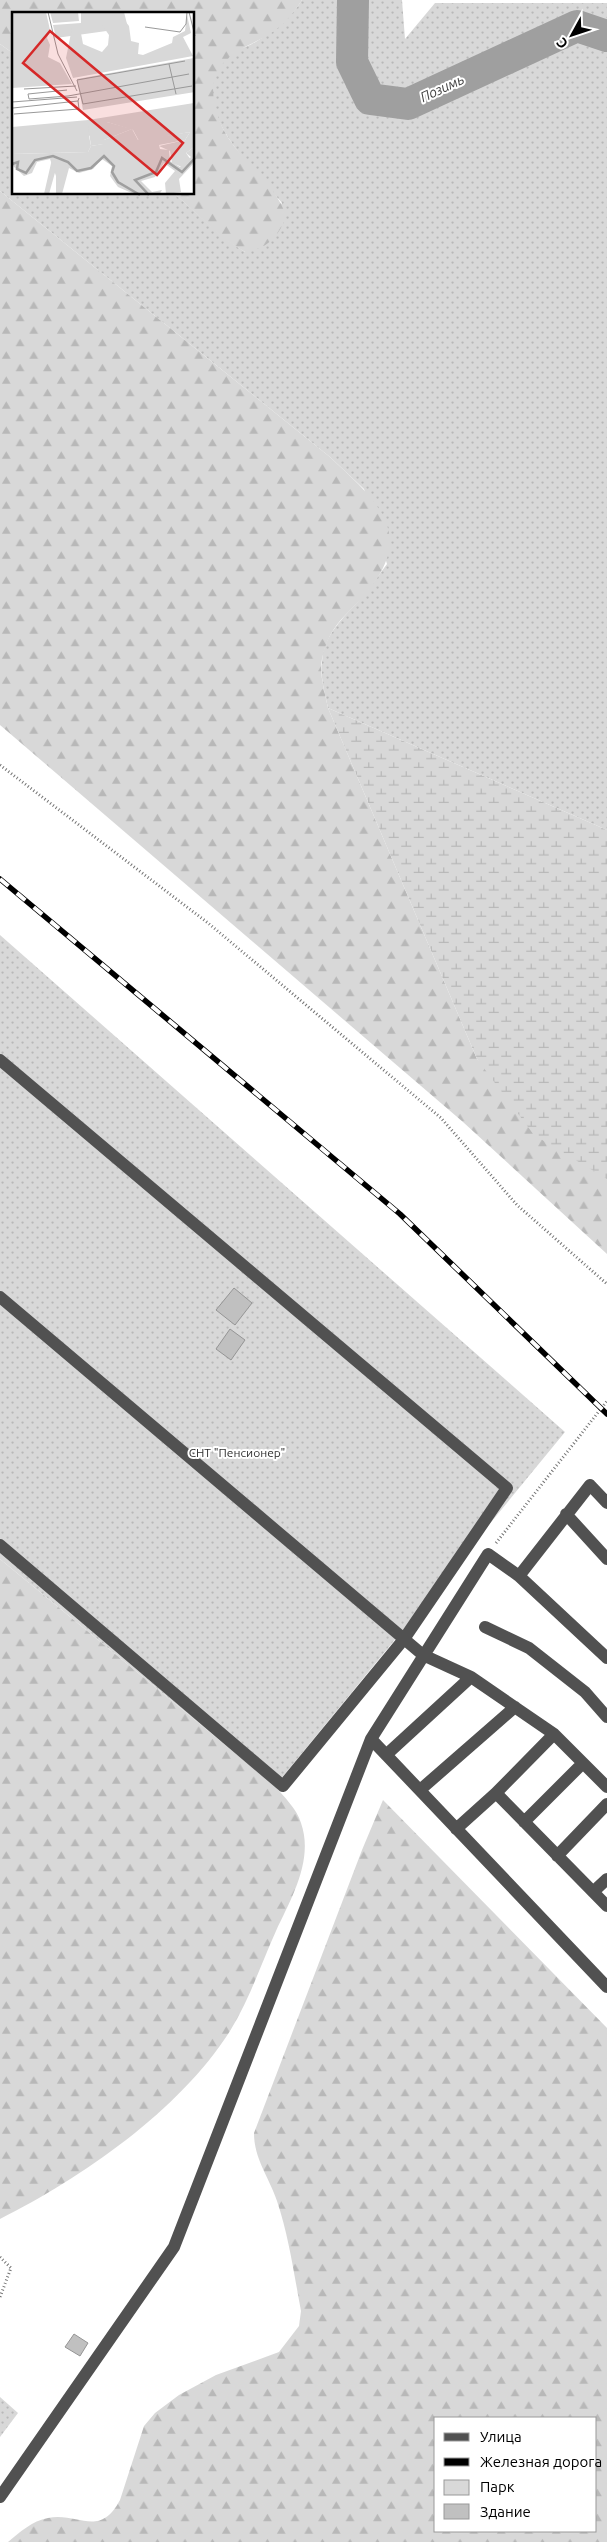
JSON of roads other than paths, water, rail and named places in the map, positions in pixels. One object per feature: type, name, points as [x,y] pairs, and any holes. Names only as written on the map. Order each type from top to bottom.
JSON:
[{"type":"street","points":[[0,1060],[507,1488],[404,1639],[283,1786],[0,1546]]},
{"type":"street","points":[[0,1297],[423,1655],[471,1676],[554,1734],[607,1787]]},
{"type":"street","points":[[519,1576],[590,1485],[607,1503]]},
{"type":"street","points":[[566,1514],[607,1559]]},
{"type":"street","points":[[0,2497],[174,2247],[371,1739],[488,1554],[519,1576],[607,1658]]},
{"type":"street","points":[[485,1627],[529,1648],[585,1692],[607,1716]]},
{"type":"street","points":[[386,1755],[471,1676]]},
{"type":"street","points":[[420,1790],[515,1707]]},
{"type":"street","points":[[456,1829],[496,1793],[554,1734]]},
{"type":"street","points":[[371,1739],[607,1987]]},
{"type":"street","points":[[524,1822],[583,1763]]},
{"type":"street","points":[[496,1793],[607,1906]]},
{"type":"street","points":[[558,1856],[607,1804]]},
{"type":"street","points":[[593,1892],[607,1879]]},
{"type":"waterway","name":"Позимь","points":[[353,0],[352,62],[370,99],[408,104],[577,26],[607,36]]},
{"type":"railway","points":[[0,879],[400,1214],[607,1414]]},
{"type":"park label","name":"СНТ \"Пенсионер\"","points":[[237,1453]]}]
